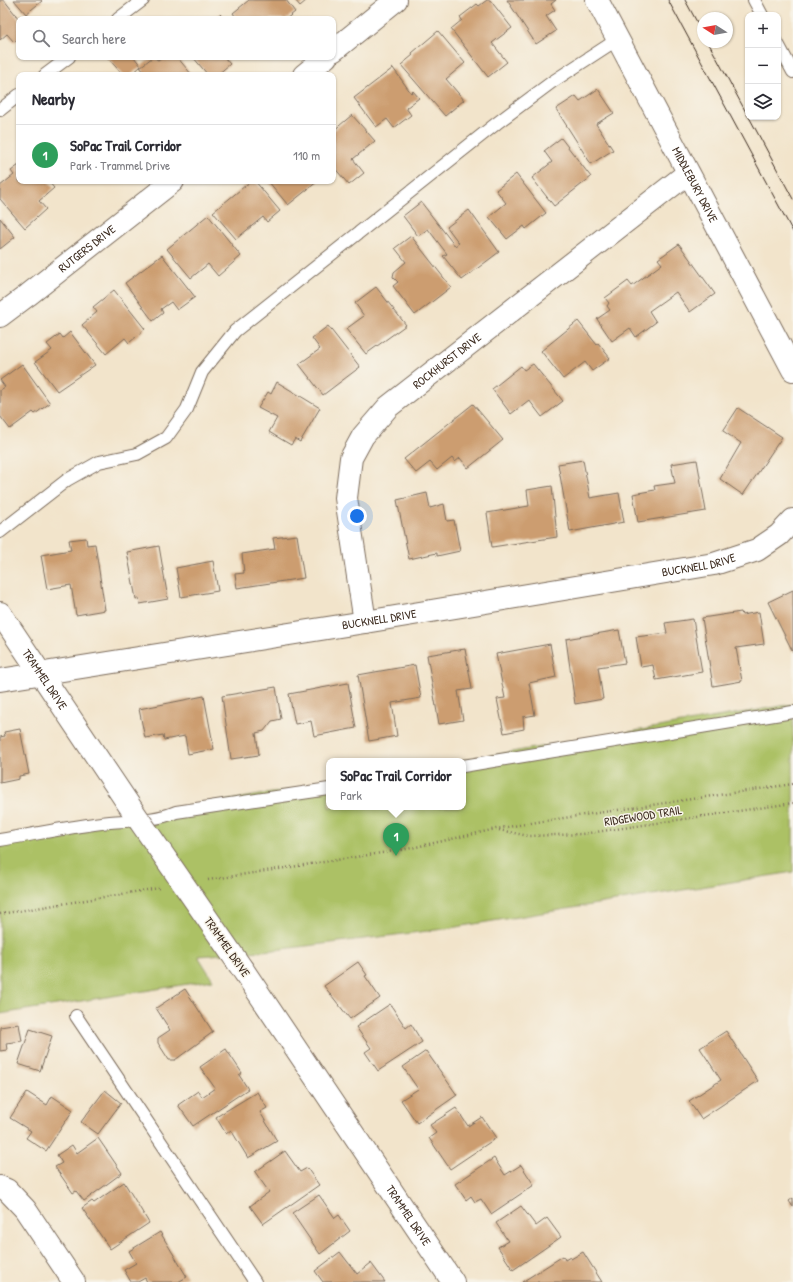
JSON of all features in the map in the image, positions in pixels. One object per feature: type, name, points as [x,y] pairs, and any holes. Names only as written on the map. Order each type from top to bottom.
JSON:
[{"type":"street","points":[[336,49],[396,0]]},
{"type":"street","name":"MIDDLEBURY DRIVE","points":[[597,0],[793,370]]},
{"type":"street","points":[[308,72],[322,60]]},
{"type":"street","name":"ROCKHURST DRIVE","points":[[365,622],[346,498],[351,458],[363,436],[388,407],[688,173]]},
{"type":"street","name":"RUTGERS DRIVE","points":[[0,316],[169,184]]},
{"type":"street","name":"BUCKNELL DRIVE","points":[[0,680],[365,622],[714,564],[757,550],[779,535],[793,520]]},
{"type":"street","name":"TRAMMEL DRIVE","points":[[0,613],[453,1282]]},
{"type":"street","points":[[0,1187],[7,1190],[25,1209],[74,1282]]},
{"type":"lane","points":[[122,16],[143,0]]},
{"type":"lane","points":[[754,0],[760,12]]},
{"type":"lane","points":[[0,532],[67,480],[99,462],[137,454],[166,438],[187,409],[202,372],[235,331],[496,123],[552,82],[618,39]]},
{"type":"lane","points":[[780,48],[793,72]]},
{"type":"lane","points":[[49,72],[65,60]]},
{"type":"lane","points":[[0,110],[16,97]]},
{"type":"lane","points":[[466,766],[793,712]]},
{"type":"lane","points":[[0,840],[109,822],[166,816],[176,812],[326,789]]},
{"type":"lane","points":[[76,1016],[255,1282]]},
{"type":"path","points":[[205,880],[407,849],[496,829],[793,784]]},
{"type":"path","name":"RIDGEWOOD TRAIL","points":[[496,829],[529,836],[582,834],[793,803]]},
{"type":"path","points":[[0,914],[166,887]]},
{"type":"green space","points":[[793,704],[793,872],[444,929],[274,950],[198,956],[213,980],[0,1014],[0,840],[326,784],[326,810],[466,810],[466,760]]},
{"type":"building","points":[[0,0],[4,0],[17,16],[16,40],[14,42],[7,34],[0,40]]},
{"type":"building","points":[[14,0],[41,0],[42,1],[26,14]]},
{"type":"building","points":[[249,0],[286,0],[295,12],[290,16],[235,16],[233,13]]},
{"type":"building","points":[[295,0],[307,0],[300,6]]},
{"type":"building","points":[[487,0],[490,0],[512,28],[492,43],[507,62],[488,77],[451,29],[462,20],[460,17],[477,4],[479,6]]},
{"type":"building","points":[[507,0],[556,0],[551,4],[555,10],[546,16],[556,31],[536,44]]},
{"type":"building","points":[[438,31],[465,63],[446,79],[464,100],[445,116],[401,65],[413,55],[412,53]]},
{"type":"building","points":[[110,60],[136,60],[141,66],[134,72],[120,72]]},
{"type":"building","points":[[149,60],[180,60],[190,72],[144,72],[140,67]]},
{"type":"building","points":[[196,60],[227,60],[230,64],[221,72],[206,72]]},
{"type":"building","points":[[393,68],[411,93],[413,91],[419,98],[406,108],[411,115],[394,128],[387,119],[376,127],[354,98]]},
{"type":"building","points":[[598,89],[614,113],[596,124],[613,150],[591,164],[556,109],[576,96],[580,101]]},
{"type":"building","points":[[352,115],[375,141],[353,159],[364,173],[349,185],[336,170],[336,128]]},
{"type":"building","points":[[561,138],[591,177],[554,206],[532,178],[552,162],[544,151]]},
{"type":"building","points":[[16,167],[16,184],[51,184],[54,188],[39,201],[46,209],[25,228],[0,199],[0,186],[14,175],[11,171]]},
{"type":"building","points":[[516,174],[546,213],[526,229],[524,226],[507,239],[489,217],[506,203],[496,190]]},
{"type":"building","points":[[247,184],[258,184],[280,211],[267,222],[263,217],[236,239],[213,212]]},
{"type":"building","points":[[270,184],[314,184],[288,205]]},
{"type":"building","points":[[421,202],[455,246],[459,243],[447,227],[469,210],[499,252],[462,280],[443,256],[447,254],[428,229],[418,236],[403,216]]},
{"type":"building","points":[[208,215],[241,256],[218,276],[208,264],[191,278],[167,249]]},
{"type":"building","points":[[0,218],[15,237],[0,249]]},
{"type":"building","points":[[411,236],[451,287],[415,315],[393,286],[398,282],[393,277],[394,272],[406,262],[395,248]]},
{"type":"building","points":[[679,244],[715,294],[690,312],[676,292],[649,311],[656,322],[636,337],[630,328],[612,341],[597,319],[610,310],[607,306],[609,303],[605,298],[628,281],[632,286],[662,264],[658,259]]},
{"type":"building","points":[[162,255],[195,297],[177,310],[171,302],[161,309],[163,313],[153,321],[125,283]]},
{"type":"building","points":[[376,287],[406,325],[366,354],[346,329],[364,316],[355,303]]},
{"type":"building","points":[[114,290],[145,329],[129,343],[125,338],[106,354],[82,325],[97,312],[93,307]]},
{"type":"building","points":[[578,321],[597,345],[598,343],[610,358],[592,371],[585,362],[563,379],[541,351]]},
{"type":"building","points":[[328,326],[360,367],[323,395],[299,364],[320,349],[312,338]]},
{"type":"building","points":[[70,332],[95,365],[57,391],[35,362],[52,350],[47,344],[60,334],[63,338]]},
{"type":"building","points":[[22,364],[50,403],[35,414],[33,412],[10,429],[0,416],[0,390],[5,387],[0,380]]},
{"type":"building","points":[[533,364],[563,401],[542,417],[529,400],[511,414],[492,389],[521,366],[524,370]]},
{"type":"building","points":[[277,382],[320,408],[300,442],[295,439],[291,445],[269,432],[277,418],[258,408],[268,392],[271,394]]},
{"type":"building","points":[[473,404],[503,440],[468,468],[460,458],[455,462],[452,458],[437,470],[430,462],[416,473],[404,459]]},
{"type":"building","points":[[738,408],[782,437],[743,495],[720,479],[741,443],[723,431]]},
{"type":"building","points":[[583,460],[590,498],[619,493],[624,522],[570,532],[558,464]]},
{"type":"building","points":[[697,460],[706,511],[638,522],[633,494],[655,490],[654,486],[675,483],[671,464]]},
{"type":"building","points":[[552,486],[557,537],[492,547],[487,513],[529,506],[527,490]]},
{"type":"building","points":[[427,493],[430,508],[444,504],[447,521],[454,520],[460,551],[437,556],[437,553],[409,559],[397,500]]},
{"type":"building","points":[[297,535],[304,578],[237,588],[235,574],[244,573],[242,554],[275,549],[273,538]]},
{"type":"building","points":[[86,538],[87,545],[95,544],[105,610],[76,615],[71,585],[47,589],[41,555],[71,550],[69,540]]},
{"type":"building","points":[[159,546],[168,599],[140,604],[139,598],[136,599],[127,552]]},
{"type":"building","points":[[213,561],[218,591],[181,597],[176,568]]},
{"type":"building","points":[[793,590],[793,652],[768,602]]},
{"type":"building","points":[[741,612],[742,615],[759,612],[764,644],[736,648],[742,681],[713,686],[702,618]]},
{"type":"building","points":[[693,619],[702,672],[656,680],[653,665],[641,667],[636,637],[667,633],[665,623]]},
{"type":"building","points":[[619,630],[625,663],[598,667],[603,699],[575,704],[566,639]]},
{"type":"building","points":[[550,644],[556,677],[529,683],[535,715],[523,717],[524,729],[504,733],[497,699],[505,698],[496,654]]},
{"type":"building","points":[[465,649],[472,689],[458,691],[463,720],[439,724],[427,655]]},
{"type":"building","points":[[415,665],[421,698],[392,703],[397,736],[369,741],[358,675]]},
{"type":"building","points":[[348,683],[356,728],[314,736],[311,721],[295,724],[289,694]]},
{"type":"building","points":[[276,687],[281,719],[272,721],[264,731],[256,733],[259,755],[231,759],[222,696]]},
{"type":"building","points":[[204,696],[214,749],[188,754],[185,736],[164,740],[163,735],[145,738],[139,709]]},
{"type":"building","points":[[20,729],[29,774],[19,776],[19,779],[0,783],[0,737],[5,736],[4,732]]},
{"type":"building","points":[[358,962],[367,975],[365,976],[380,998],[350,1019],[324,986]]},
{"type":"building","points":[[185,989],[213,1032],[175,1060],[169,1060],[158,1043],[158,1038],[170,1030],[156,1008]]},
{"type":"building","points":[[390,1004],[406,1028],[411,1024],[422,1042],[378,1071],[365,1052],[371,1048],[356,1027]]},
{"type":"building","points":[[19,1024],[22,1041],[6,1043],[7,1050],[0,1051],[0,1027]]},
{"type":"building","points":[[30,1029],[52,1036],[40,1071],[18,1064]]},
{"type":"building","points":[[726,1031],[758,1081],[701,1119],[689,1101],[721,1080],[700,1048]]},
{"type":"building","points":[[226,1049],[242,1073],[239,1075],[248,1089],[193,1126],[178,1105],[198,1091],[202,1097],[215,1088],[200,1067]]},
{"type":"building","points":[[426,1051],[457,1095],[417,1123],[401,1100],[418,1089],[403,1067]]},
{"type":"building","points":[[105,1090],[121,1103],[98,1134],[81,1122]]},
{"type":"building","points":[[27,1092],[47,1105],[52,1096],[73,1110],[46,1151],[26,1138],[31,1131],[10,1118]]},
{"type":"building","points":[[257,1092],[267,1108],[260,1112],[277,1141],[248,1158],[231,1130],[226,1134],[216,1117]]},
{"type":"building","points":[[456,1108],[468,1126],[482,1117],[496,1138],[450,1169],[429,1138],[436,1133],[430,1125]]},
{"type":"building","points":[[98,1138],[122,1173],[84,1201],[76,1191],[73,1193],[55,1167],[62,1163],[57,1155],[72,1145],[77,1153]]},
{"type":"building","points":[[285,1151],[300,1172],[307,1168],[319,1185],[263,1224],[250,1206],[269,1192],[255,1172]]},
{"type":"building","points":[[494,1158],[505,1175],[521,1165],[534,1185],[491,1214],[481,1199],[475,1202],[471,1196],[466,1200],[455,1184]]},
{"type":"building","points":[[124,1182],[149,1223],[110,1249],[82,1208],[92,1201],[94,1203]]},
{"type":"building","points":[[319,1195],[335,1218],[339,1215],[350,1231],[320,1254],[292,1213]]},
{"type":"building","points":[[793,1198],[793,1207],[789,1201]]},
{"type":"building","points":[[521,1206],[536,1226],[547,1218],[561,1237],[513,1270],[498,1247],[508,1241],[496,1223]]},
{"type":"building","points":[[160,1232],[187,1277],[178,1282],[147,1282],[145,1278],[138,1282],[131,1282],[124,1270],[136,1263],[129,1251]]},
{"type":"building","points":[[340,1252],[357,1274],[371,1263],[385,1282],[323,1282],[315,1271]]},
{"type":"building","points":[[583,1252],[602,1282],[522,1282],[563,1256],[565,1260],[570,1257],[571,1259]]},
{"type":"tram line","points":[[668,0],[793,232]]},
{"type":"tram line","points":[[685,0],[697,22]]},
{"type":"tram line","points":[[711,48],[745,110]]},
{"type":"tram line","points":[[751,120],[793,199]]},
{"type":"place","name":"SoPac Trail Corridor","points":[[396,856]]}]
